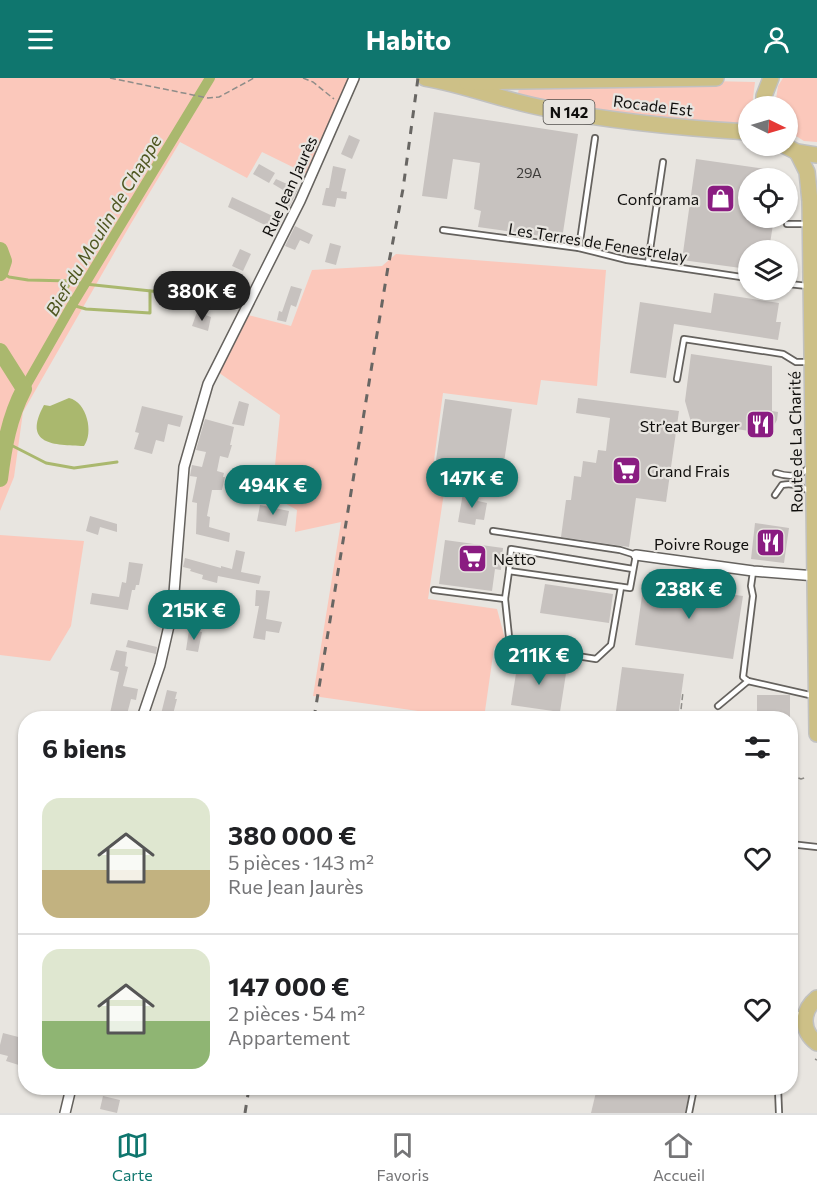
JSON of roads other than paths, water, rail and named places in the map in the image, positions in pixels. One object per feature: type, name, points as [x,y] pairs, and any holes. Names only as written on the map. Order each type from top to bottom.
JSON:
[{"type":"main road","name":"Rocade Est","points":[[425,78],[449,82],[547,109],[651,125],[738,131]]},
{"type":"main road","name":"Rocade Est","points":[[449,82],[716,78]]},
{"type":"main road","points":[[764,96],[771,78]]},
{"type":"main road","points":[[798,151],[817,155]]},
{"type":"main road","name":"Route de La Charité","points":[[796,156],[807,172],[810,224],[817,734]]},
{"type":"main road","points":[[798,1016],[817,998]]},
{"type":"main road","points":[[798,1018],[810,1037],[817,1043]]},
{"type":"street","name":"Rue Jean Jaurès","points":[[144,711],[171,617],[184,467],[208,384],[300,201],[354,78]]},
{"type":"street","points":[[636,555],[753,571],[816,576]]},
{"type":"street","points":[[65,1113],[69,1095]]},
{"type":"lane","points":[[579,248],[595,138]]},
{"type":"lane","points":[[648,264],[663,162]]},
{"type":"lane","points":[[798,224],[810,224]]},
{"type":"lane","name":"Les Terres de Fenestrelay","points":[[443,230],[579,248],[648,264],[738,277]]},
{"type":"lane","points":[[798,285],[810,287]]},
{"type":"lane","points":[[677,379],[684,339],[783,354],[796,362],[811,362]]},
{"type":"lane","points":[[776,473],[797,476],[807,470],[813,460]]},
{"type":"lane","points":[[775,495],[782,485],[786,484],[804,488],[814,495]]},
{"type":"lane","points":[[493,531],[620,550],[636,555],[630,588],[509,571]]},
{"type":"lane","points":[[621,586],[611,645],[596,659],[514,645],[509,637],[505,599],[512,549],[633,569]]},
{"type":"lane","points":[[753,571],[751,586],[753,596],[743,677],[748,681],[817,697]]},
{"type":"lane","points":[[434,590],[505,599]]},
{"type":"lane","points":[[718,706],[748,681]]},
{"type":"lane","points":[[798,845],[817,847]]},
{"type":"lane","points":[[689,1113],[693,1095]]},
{"type":"lane","points":[[778,1095],[779,1113]]},
{"type":"waterway","name":"Bief du Moulin de Chappe","points":[[24,389],[72,305],[210,78]]},
{"type":"waterway","points":[[0,250],[4,261],[0,273]]},
{"type":"waterway","points":[[1,272],[9,277],[28,280],[71,281],[170,293],[190,303]]},
{"type":"waterway","points":[[71,281],[65,292],[75,301]]},
{"type":"waterway","points":[[72,305],[86,309],[150,313],[150,291]]},
{"type":"waterway","points":[[0,351],[24,389],[14,411],[8,433],[0,479]]},
{"type":"waterway","points":[[5,442],[46,463],[74,468],[117,462]]},
{"type":"railway","points":[[315,711],[388,267],[403,189],[418,78]]},
{"type":"railway","points":[[245,1113],[248,1095]]},
{"type":"place","name":"Conforama","points":[[720,198]]},
{"type":"place","name":"Str’eat Burger","points":[[761,425]]},
{"type":"place","name":"Grand Frais","points":[[626,470]]},
{"type":"place","name":"Poivre Rouge","points":[[770,543]]},
{"type":"place","name":"Netto","points":[[472,558]]}]
